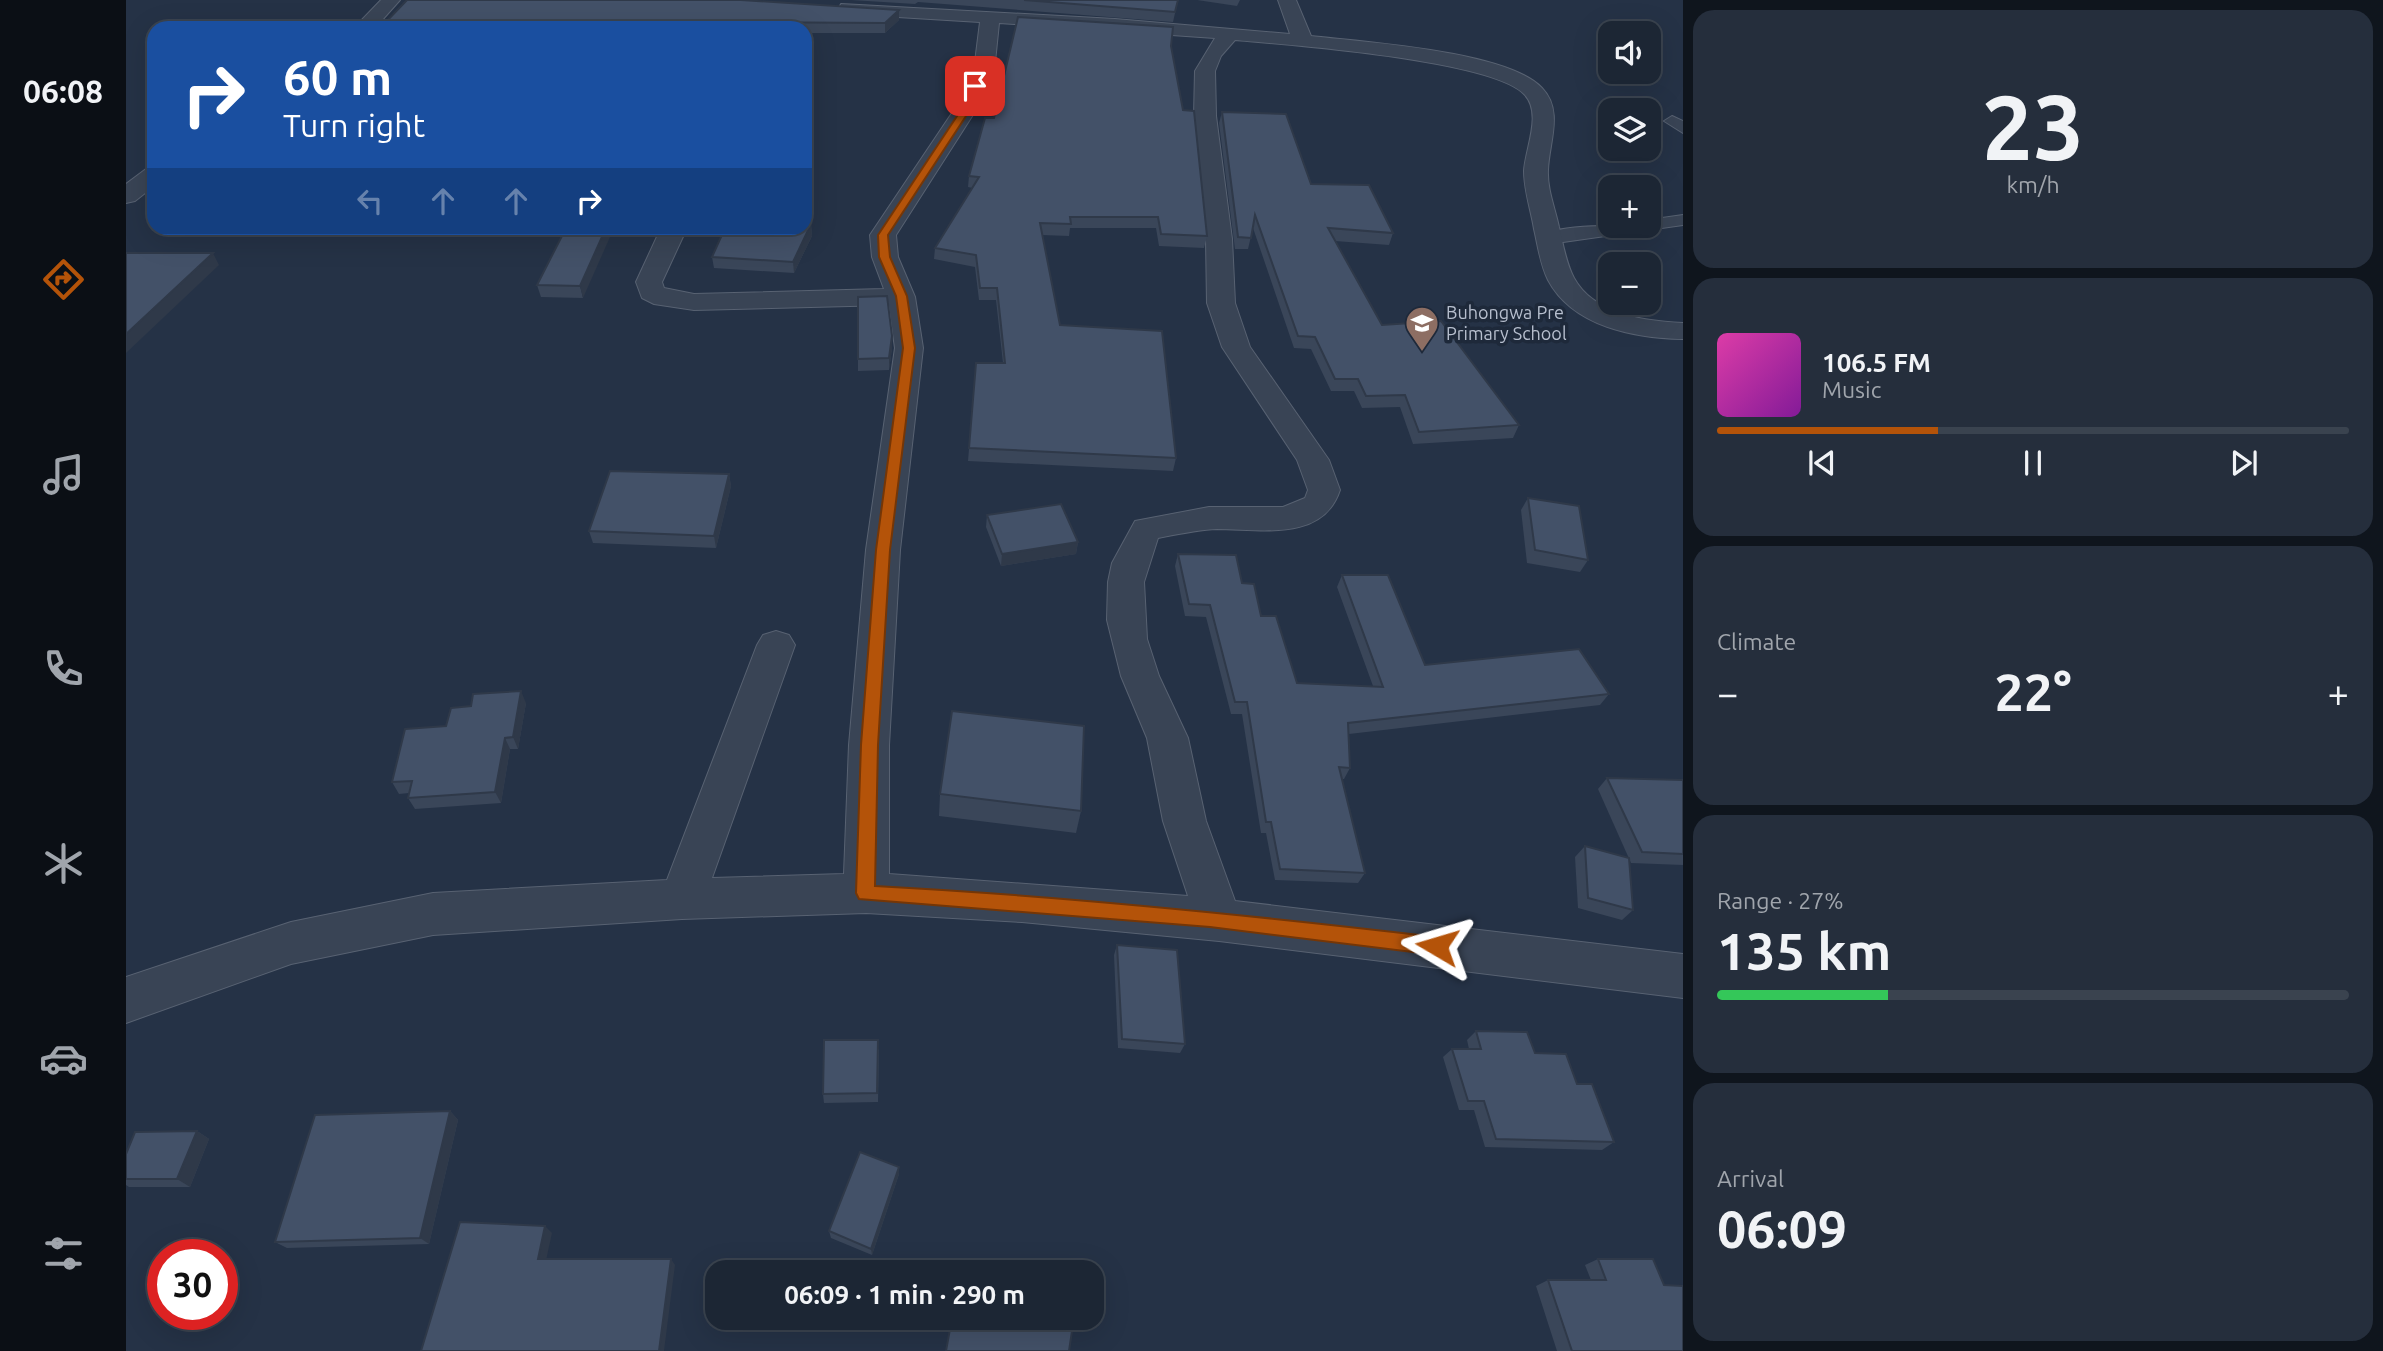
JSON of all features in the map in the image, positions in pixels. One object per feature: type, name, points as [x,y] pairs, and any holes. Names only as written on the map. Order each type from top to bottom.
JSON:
[{"type":"street","points":[[371,21],[391,0]]},
{"type":"street","points":[[1287,0],[1302,39]]},
{"type":"street","points":[[842,8],[1302,39],[1408,54],[1489,70],[1526,85],[1538,96],[1544,112],[1536,172],[1549,238],[1563,284],[1585,306],[1616,320],[1661,331],[1683,331]]},
{"type":"street","points":[[866,893],[869,745],[883,550],[909,348],[901,296],[885,257],[883,235],[965,110],[985,61],[990,18]]},
{"type":"street","points":[[1219,920],[1187,834],[1164,725],[1140,676],[1129,642],[1124,605],[1126,572],[1133,548],[1147,529],[1216,518],[1266,521],[1292,517],[1319,504],[1324,490],[1313,460],[1236,347],[1221,303],[1219,240],[1205,116],[1205,71],[1212,55],[1230,33]]},
{"type":"street","points":[[126,196],[147,180]]},
{"type":"street","points":[[671,235],[649,282],[652,292],[664,298],[694,302],[901,296]]},
{"type":"street","points":[[682,899],[776,645]]},
{"type":"street","points":[[126,1000],[291,943],[433,914],[682,899],[866,893],[1022,902],[1219,920],[1683,976]]},
{"type":"lane","points":[[1661,224],[1683,220]]},
{"type":"lane","points":[[1549,238],[1598,232]]},
{"type":"building","points":[[407,0],[741,0],[899,10],[885,23],[387,21]]},
{"type":"building","points":[[1024,0],[1178,0],[1175,12]]},
{"type":"building","points":[[1018,17],[1173,27],[1171,46],[1183,110],[1194,111],[1207,236],[1161,234],[1158,217],[1070,217],[1071,224],[1040,223],[1060,325],[1162,331],[1176,458],[969,448],[976,363],[1005,363],[997,288],[980,288],[976,255],[935,248],[979,177],[969,176],[985,118],[994,118]]},
{"type":"building","points":[[1222,112],[1286,114],[1311,184],[1369,185],[1393,233],[1328,228],[1382,325],[1441,321],[1519,425],[1419,432],[1405,395],[1366,396],[1358,379],[1335,379],[1315,337],[1298,336],[1255,215],[1251,238],[1238,237]]},
{"type":"building","points":[[562,235],[603,235],[580,286],[537,285]]},
{"type":"building","points":[[722,235],[806,235],[793,262],[712,257]]},
{"type":"building","points":[[126,253],[213,253],[126,334]]},
{"type":"building","points":[[887,296],[892,336],[889,358],[858,359],[858,297]]},
{"type":"building","points":[[610,471],[729,474],[714,536],[589,531]]},
{"type":"building","points":[[1528,498],[1579,506],[1588,560],[1535,550]]},
{"type":"building","points":[[1061,504],[1078,542],[1002,554],[987,515]]},
{"type":"building","points":[[1178,554],[1236,555],[1242,583],[1254,584],[1261,616],[1276,616],[1297,683],[1383,687],[1342,575],[1388,575],[1425,665],[1579,649],[1609,694],[1348,723],[1350,768],[1339,767],[1365,873],[1280,869],[1271,822],[1266,822],[1247,702],[1235,702],[1210,605],[1189,604]]},
{"type":"building","points":[[521,691],[513,737],[505,738],[495,792],[408,798],[412,781],[392,782],[405,729],[446,726],[451,708],[471,706],[473,694]]},
{"type":"building","points":[[952,711],[1084,726],[1081,811],[940,794]]},
{"type":"building","points":[[1607,778],[1683,780],[1683,854],[1642,852]]},
{"type":"building","points":[[1585,846],[1629,858],[1633,910],[1588,898]]},
{"type":"building","points":[[1117,945],[1177,950],[1185,1044],[1122,1039]]},
{"type":"building","points":[[1476,1031],[1527,1032],[1535,1053],[1566,1054],[1577,1084],[1592,1084],[1614,1142],[1496,1139],[1484,1101],[1468,1101],[1452,1049],[1481,1049]]},
{"type":"building","points":[[824,1040],[878,1040],[877,1093],[823,1094]]},
{"type":"building","points":[[450,1111],[420,1238],[275,1242],[315,1115]]},
{"type":"building","points":[[197,1131],[177,1179],[126,1179],[126,1154],[135,1132]]},
{"type":"building","points":[[860,1152],[899,1167],[871,1249],[829,1231]]},
{"type":"building","points":[[460,1222],[545,1226],[538,1259],[671,1259],[659,1351],[421,1351]]},
{"type":"building","points":[[1598,1259],[1653,1259],[1664,1285],[1683,1286],[1683,1351],[1572,1351],[1548,1280],[1606,1280]]},
{"type":"building","points":[[950,1330],[1072,1330],[1069,1351],[946,1351]]},
{"type":"place","name":"Buhongwa Pre Primary School","points":[[1422,353]]},
{"type":"route","points":[[975,86],[965,110],[883,235],[885,257],[901,296],[909,348],[883,550],[869,745],[866,893],[1022,902],[1210,919],[1437,946]]}]
